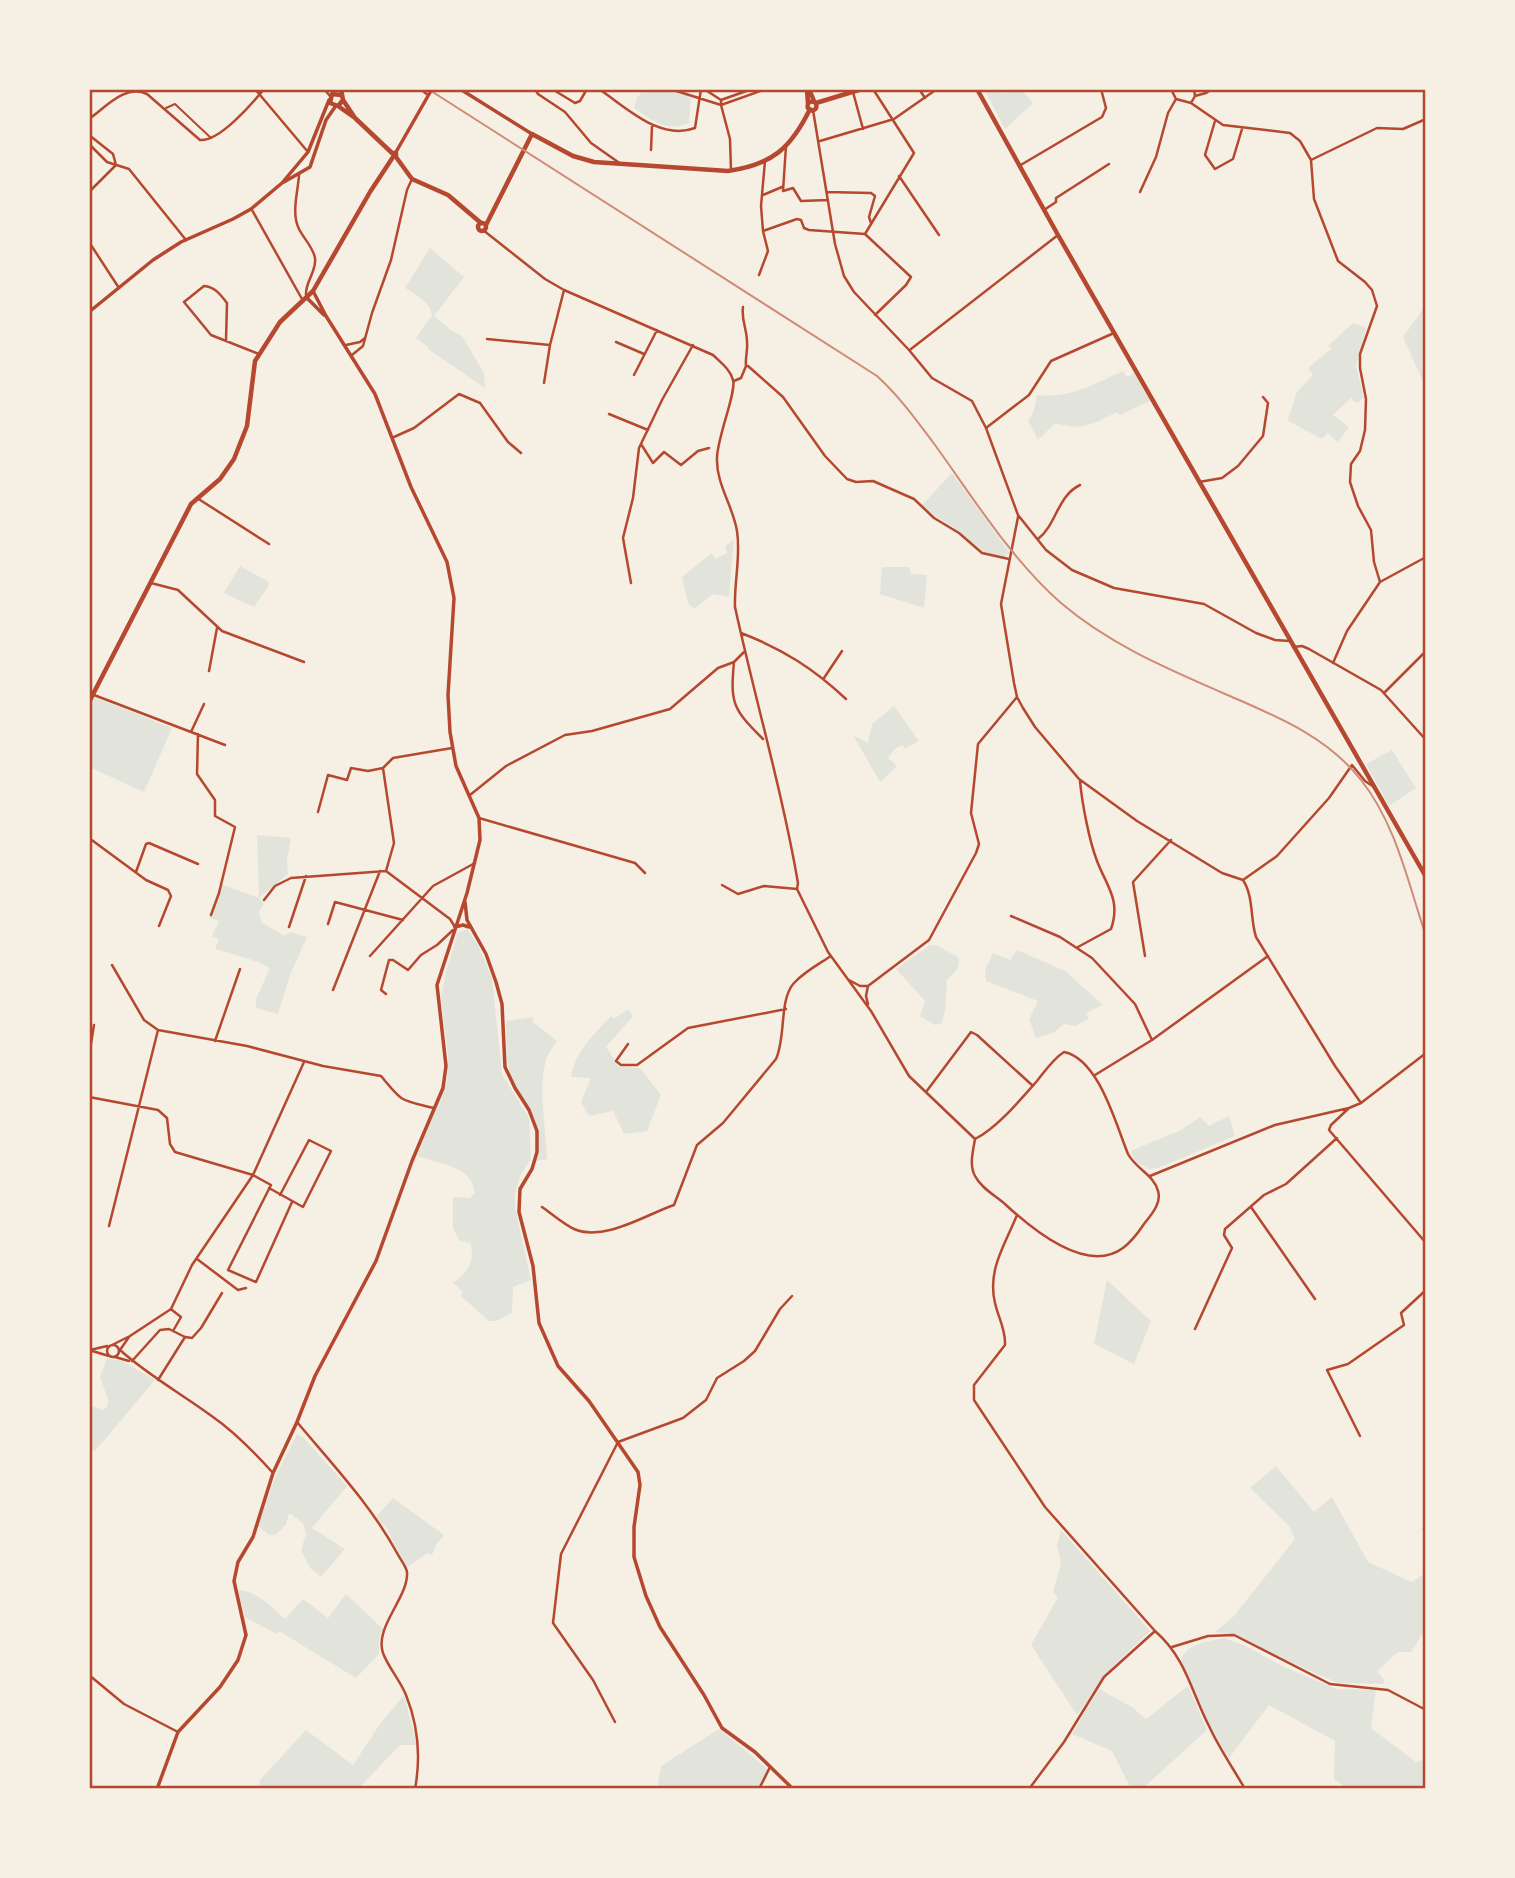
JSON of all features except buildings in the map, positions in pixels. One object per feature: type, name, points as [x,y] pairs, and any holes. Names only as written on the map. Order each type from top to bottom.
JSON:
[{"type":"main road","points":[[808,89],[812,106]]},
{"type":"main road","points":[[341,95],[332,95],[336,106],[355,118],[394,155],[412,179],[448,195],[482,226],[493,213],[532,134],[580,159],[605,164],[731,170],[765,161],[786,146],[812,106],[862,89]]},
{"type":"main road","points":[[977,89],[1426,877]]},
{"type":"main road","points":[[336,106],[341,95]]},
{"type":"main road","points":[[341,95],[355,118]]},
{"type":"main road","points":[[89,702],[191,504],[220,479],[234,459],[247,426],[255,361],[280,322],[313,291],[394,155]]},
{"type":"street","points":[[255,89],[308,152]]},
{"type":"street","points":[[89,119],[132,90],[147,94],[200,140],[211,138],[226,127],[260,95],[262,89]]},
{"type":"street","points":[[89,312],[153,260],[186,240],[251,209],[282,183],[308,152],[332,95],[324,89]]},
{"type":"street","points":[[420,89],[428,94]]},
{"type":"street","points":[[394,155],[432,89]]},
{"type":"street","points":[[460,89],[532,134]]},
{"type":"street","points":[[535,89],[538,94],[565,112],[591,143],[621,164]]},
{"type":"street","points":[[552,89],[575,103],[580,101],[587,89]]},
{"type":"street","points":[[599,89],[652,124],[676,131],[695,128],[698,120],[698,98],[702,89],[721,102],[730,139],[731,170]]},
{"type":"street","points":[[670,89],[721,102],[766,89]]},
{"type":"street","points":[[721,102],[752,89]]},
{"type":"street","points":[[865,234],[914,153],[873,89]]},
{"type":"street","points":[[919,89],[925,98]]},
{"type":"street","points":[[818,142],[894,120],[937,89]]},
{"type":"street","points":[[1019,166],[1102,117],[1106,108],[1101,89]]},
{"type":"street","points":[[1171,89],[1176,99],[1191,103],[1215,121],[1242,129],[1290,133],[1300,141],[1311,160],[1314,199],[1338,261],[1366,282],[1376,298],[1377,306],[1360,354],[1366,399],[1365,430],[1360,451],[1351,464],[1350,482],[1358,506],[1371,530],[1374,562],[1380,583]]},
{"type":"street","points":[[1191,103],[1195,96],[1194,89]]},
{"type":"street","points":[[1195,96],[1212,89]]},
{"type":"street","points":[[851,91],[863,129]]},
{"type":"street","points":[[1140,192],[1156,157],[1168,113],[1176,99]]},
{"type":"street","points":[[282,183],[310,167],[326,120],[336,106]]},
{"type":"street","points":[[812,106],[844,276],[854,292],[932,378],[972,401],[986,428],[1018,515],[1046,550],[1072,570],[1114,588],[1204,604],[1256,633],[1309,649],[1384,693],[1426,740]]},
{"type":"street","points":[[1311,160],[1377,128],[1403,129],[1426,119]]},
{"type":"street","points":[[1215,121],[1205,155],[1215,169],[1233,159],[1242,129]]},
{"type":"street","points":[[650,150],[652,124]]},
{"type":"street","points":[[89,135],[113,154],[116,165]]},
{"type":"street","points":[[89,144],[107,162],[129,169],[186,240]]},
{"type":"street","points":[[783,189],[786,146]]},
{"type":"street","points":[[759,275],[768,251],[761,206],[765,161]]},
{"type":"street","points":[[1044,210],[1056,202],[1056,198],[1109,164]]},
{"type":"street","points":[[89,192],[116,165]]},
{"type":"street","points":[[298,165],[301,174],[296,219],[298,228],[314,255],[315,263],[305,300]]},
{"type":"street","points":[[899,176],[939,235]]},
{"type":"street","points":[[352,355],[363,346],[391,260],[412,179]]},
{"type":"street","points":[[763,195],[793,188],[801,201],[828,200]]},
{"type":"street","points":[[827,192],[871,193],[875,196],[869,218],[872,223]]},
{"type":"street","points":[[251,209],[305,300],[326,316]]},
{"type":"street","points":[[763,231],[797,219],[801,220],[803,228],[809,230],[865,234],[911,277],[875,315]]},
{"type":"street","points":[[482,226],[545,279],[564,290],[713,355],[734,381],[733,397],[719,438],[718,474],[737,531],[735,607],[788,828],[797,890],[831,956],[870,1011],[906,1073],[975,1139]]},
{"type":"street","points":[[909,350],[1058,235]]},
{"type":"street","points":[[89,242],[119,288]]},
{"type":"street","points":[[226,341],[227,303],[218,291],[204,286],[184,302],[211,335],[226,341],[259,354]]},
{"type":"street","points":[[544,383],[550,345],[564,290]]},
{"type":"street","points":[[157,1789],[178,1732],[231,1674],[244,1645],[245,1627],[234,1581],[235,1571],[253,1537],[273,1473],[315,1376],[376,1261],[412,1161],[443,1088],[446,1066],[437,985],[467,893],[480,840],[479,818],[456,766],[452,748],[448,695],[454,598],[447,562],[411,487],[394,437],[375,394],[313,291]]},
{"type":"street","points":[[744,307],[743,322],[748,347],[745,363],[783,397],[825,456],[847,479],[856,482],[873,481],[914,499],[934,518],[959,533],[982,553],[1010,559]]},
{"type":"street","points":[[634,375],[657,330]]},
{"type":"street","points":[[986,428],[1028,395],[1051,361],[1114,333]]},
{"type":"street","points":[[346,345],[365,338]]},
{"type":"street","points":[[487,339],[550,345]]},
{"type":"street","points":[[616,342],[644,354]]},
{"type":"street","points":[[631,583],[623,538],[634,498],[641,444],[693,345]]},
{"type":"street","points":[[734,381],[741,378],[747,366]]},
{"type":"street","points":[[394,437],[414,428],[459,394],[480,403],[502,435],[521,453]]},
{"type":"street","points":[[1199,482],[1226,476],[1263,436],[1268,402],[1263,397]]},
{"type":"street","points":[[609,414],[648,430]]},
{"type":"street","points":[[641,444],[653,463],[664,452],[681,465],[698,451],[709,448]]},
{"type":"street","points":[[1038,540],[1046,533],[1061,502],[1073,488],[1080,485]]},
{"type":"street","points":[[197,498],[269,544]]},
{"type":"street","points":[[1018,515],[1001,604],[1017,697],[1035,727],[1079,779],[1137,821],[1222,873],[1243,880],[1250,895],[1252,926],[1335,1066],[1361,1102]]},
{"type":"street","points":[[1333,663],[1347,631],[1380,583],[1426,557]]},
{"type":"street","points":[[151,583],[178,590],[218,628],[231,636],[304,662]]},
{"type":"street","points":[[209,671],[218,628]]},
{"type":"street","points":[[741,633],[789,653],[816,676],[824,678],[846,699]]},
{"type":"street","points":[[1384,693],[1426,650]]},
{"type":"street","points":[[824,678],[842,651]]},
{"type":"street","points":[[470,796],[506,766],[565,735],[592,731],[670,709],[718,668],[734,662],[744,652]]},
{"type":"street","points":[[734,662],[731,693],[742,718],[765,740]]},
{"type":"street","points":[[92,695],[225,745]]},
{"type":"street","points":[[845,977],[860,986],[868,985],[926,944],[979,844],[971,813],[978,744],[1017,697]]},
{"type":"street","points":[[191,732],[204,704]]},
{"type":"street","points":[[198,734],[198,777],[215,800],[214,814],[231,823],[235,829],[211,915]]},
{"type":"street","points":[[318,812],[328,775],[347,780],[351,768],[368,771],[383,768],[393,758],[452,748]]},
{"type":"street","points":[[1243,880],[1278,856],[1329,798],[1352,765],[1364,781],[1374,787]]},
{"type":"street","points":[[383,768],[394,843],[386,872]]},
{"type":"street","points":[[1078,947],[1111,929],[1114,914],[1114,897],[1095,855],[1079,779]]},
{"type":"street","points":[[479,818],[635,863],[645,873]]},
{"type":"street","points":[[89,838],[136,872],[168,890],[171,896],[159,926]]},
{"type":"street","points":[[1145,956],[1133,882],[1171,840]]},
{"type":"street","points":[[136,872],[146,844],[149,843],[198,864]]},
{"type":"street","points":[[370,956],[433,886],[475,863]]},
{"type":"street","points":[[333,990],[380,871]]},
{"type":"street","points":[[264,900],[282,881],[306,876],[380,871],[386,872],[450,919],[454,929]]},
{"type":"street","points":[[289,927],[306,876]]},
{"type":"street","points":[[722,885],[738,894],[764,886],[797,890]]},
{"type":"street","points":[[467,893],[467,920],[486,954],[502,1004],[505,1067],[529,1110],[537,1131],[537,1152],[532,1169],[520,1189],[519,1212],[533,1266],[540,1324],[558,1366],[589,1401],[638,1472],[640,1485],[634,1527],[634,1558],[646,1596],[660,1627],[699,1686],[722,1728],[793,1789]]},
{"type":"street","points":[[328,923],[335,902],[403,920]]},
{"type":"street","points":[[1011,916],[1060,937],[1092,958],[1135,1004],[1152,1040]]},
{"type":"street","points":[[450,919],[463,917],[467,920]]},
{"type":"street","points":[[386,994],[381,990],[389,960],[410,969],[421,955],[467,920]]},
{"type":"street","points":[[454,929],[463,925],[471,929]]},
{"type":"street","points":[[542,1207],[573,1229],[593,1233],[623,1227],[674,1205],[698,1144],[723,1123],[776,1059],[780,1049],[788,993],[793,984],[831,956]]},
{"type":"street","points":[[1095,1075],[1152,1040],[1268,956]]},
{"type":"street","points":[[112,965],[144,1020],[158,1030],[381,1076],[392,1092],[403,1101],[434,1108]]},
{"type":"street","points":[[215,1041],[240,969]]},
{"type":"street","points":[[868,985],[866,996],[870,1011]]},
{"type":"street","points":[[628,1044],[616,1060],[621,1065],[637,1065],[688,1028],[786,1009]]},
{"type":"street","points":[[89,1056],[94,1024]]},
{"type":"street","points":[[110,1226],[158,1030]]},
{"type":"street","points":[[926,1092],[971,1032],[1033,1086]]},
{"type":"street","points":[[1064,1052],[1072,1054],[1095,1075],[1133,1164],[1150,1176],[1159,1192],[1156,1208],[1132,1240],[1121,1250],[1099,1256],[1083,1255],[1063,1248],[1017,1215],[980,1183],[972,1167],[975,1139],[993,1126],[1033,1086],[1056,1057],[1064,1052]]},
{"type":"street","points":[[1150,1176],[1275,1125],[1349,1108],[1426,1054]]},
{"type":"street","points":[[90,1350],[111,1345],[130,1336],[171,1309],[197,1259],[253,1175],[304,1062]]},
{"type":"street","points":[[89,1097],[158,1110],[170,1125],[170,1144],[175,1152],[253,1175],[271,1185],[228,1270],[256,1282],[292,1202]]},
{"type":"street","points":[[1349,1108],[1329,1130],[1426,1243]]},
{"type":"street","points":[[1195,1329],[1233,1248],[1225,1237],[1225,1229],[1268,1192],[1286,1184],[1337,1138]]},
{"type":"street","points":[[269,1188],[280,1195],[292,1202],[303,1207],[331,1151],[309,1140],[280,1195]]},
{"type":"street","points":[[1250,1207],[1315,1299]]},
{"type":"street","points":[[1017,1215],[996,1262],[992,1283],[995,1303],[1006,1337],[1005,1345],[974,1384],[974,1400],[1045,1507],[1172,1647],[1184,1667],[1209,1727],[1245,1789]]},
{"type":"street","points":[[197,1259],[238,1290],[246,1288]]},
{"type":"street","points":[[1360,1436],[1327,1370],[1348,1364],[1404,1325],[1401,1313],[1426,1290]]},
{"type":"street","points":[[132,1361],[160,1330],[173,1331],[192,1338],[222,1293]]},
{"type":"street","points":[[615,1722],[593,1680],[554,1623],[561,1554],[618,1442],[683,1418],[706,1400],[717,1378],[755,1351],[780,1309],[792,1296]]},
{"type":"street","points":[[171,1309],[181,1317],[173,1331]]},
{"type":"street","points":[[115,1357],[130,1336]]},
{"type":"street","points":[[158,1380],[185,1337]]},
{"type":"street","points":[[111,1345],[118,1346],[132,1361],[214,1417],[248,1446],[273,1473]]},
{"type":"street","points":[[109,1356],[107,1352],[111,1345]]},
{"type":"street","points":[[90,1350],[132,1361]]},
{"type":"street","points":[[297,1422],[361,1498],[389,1538],[407,1571],[404,1590],[386,1623],[382,1650],[406,1694],[416,1731],[419,1768],[415,1789]]},
{"type":"street","points":[[1029,1789],[1064,1742],[1104,1677],[1155,1631]]},
{"type":"street","points":[[1172,1647],[1208,1636],[1234,1635],[1330,1684],[1388,1690],[1426,1710]]},
{"type":"street","points":[[89,1675],[124,1704],[178,1732]]},
{"type":"street","points":[[759,1789],[770,1767]]},
{"type":"lane","points":[[165,109],[175,104],[211,138]]},
{"type":"shaded area","points":[[644,89],[675,91],[691,98],[689,123],[667,126],[634,108]]},
{"type":"shaded area","points":[[984,89],[996,89],[1003,94],[1007,89],[1021,89],[1033,103],[1005,129]]},
{"type":"shaded area","points":[[430,248],[464,277],[434,316],[462,336],[484,373],[485,388],[416,338],[432,315],[431,310],[418,296],[405,288]]},
{"type":"shaded area","points":[[1426,305],[1426,388],[1403,337]]},
{"type":"shaded area","points":[[1353,323],[1366,328],[1356,366],[1364,398],[1356,403],[1351,398],[1333,415],[1349,427],[1338,442],[1328,433],[1322,439],[1287,421],[1297,392],[1313,375],[1308,368],[1332,348],[1328,346]]},
{"type":"shaded area","points":[[1123,371],[1127,377],[1134,373],[1150,401],[1120,415],[1117,412],[1087,425],[1055,423],[1038,440],[1028,421],[1037,395],[1071,393]]},
{"type":"shaded area","points":[[952,473],[1010,553],[1003,557],[986,554],[960,532],[921,506]]},
{"type":"shaded area","points":[[734,539],[729,597],[713,594],[694,609],[688,603],[682,577],[712,553],[715,559],[727,553],[725,547]]},
{"type":"shaded area","points":[[240,566],[269,582],[254,607],[224,593]]},
{"type":"shaded area","points":[[882,567],[909,567],[911,574],[927,575],[924,608],[880,594]]},
{"type":"shaded area","points":[[94,697],[172,728],[144,792],[89,767],[89,707]]},
{"type":"shaded area","points":[[894,706],[919,741],[905,749],[902,745],[896,748],[888,758],[897,766],[880,782],[853,735],[868,743],[872,724]]},
{"type":"shaded area","points":[[1392,750],[1416,788],[1389,806],[1366,764]]},
{"type":"shaded area","points":[[257,835],[291,838],[287,860],[288,874],[259,898]]},
{"type":"shaded area","points":[[221,884],[259,898],[264,904],[259,912],[262,923],[285,936],[290,932],[307,937],[290,975],[278,1014],[256,1008],[256,999],[270,968],[215,949],[219,939],[212,936],[219,921],[209,918]]},
{"type":"shaded area","points":[[467,929],[478,945],[492,978],[502,1074],[529,1118],[531,1159],[521,1174],[515,1194],[515,1207],[531,1280],[513,1287],[512,1313],[496,1321],[489,1321],[461,1296],[463,1292],[453,1283],[466,1271],[471,1261],[472,1249],[470,1243],[459,1240],[453,1228],[453,1197],[470,1198],[475,1193],[473,1184],[461,1171],[453,1167],[417,1156],[447,1081],[448,1056],[441,998],[458,933]]},
{"type":"shaded area","points":[[930,945],[936,945],[958,957],[959,961],[957,970],[947,980],[942,1023],[935,1025],[920,1016],[925,1001],[896,969]]},
{"type":"shaded area","points":[[1017,950],[1065,971],[1103,1005],[1086,1013],[1089,1019],[1075,1026],[1064,1024],[1053,1033],[1036,1038],[1029,1019],[1038,1001],[986,981],[985,970],[993,953],[1010,960]]},
{"type":"shaded area","points":[[628,1009],[633,1016],[606,1047],[619,1067],[640,1068],[661,1095],[647,1131],[624,1134],[613,1111],[589,1116],[581,1102],[591,1078],[571,1077],[576,1060],[592,1036],[611,1016],[614,1019]]},
{"type":"shaded area","points":[[533,1017],[533,1022],[557,1041],[549,1053],[544,1071],[543,1109],[547,1159],[536,1161],[534,1128],[509,1068],[506,1021]]},
{"type":"shaded area","points":[[1229,1116],[1235,1136],[1158,1168],[1149,1169],[1136,1162],[1131,1151],[1181,1130],[1200,1117],[1209,1126]]},
{"type":"shaded area","points":[[1107,1280],[1151,1321],[1134,1364],[1094,1344]]},
{"type":"shaded area","points":[[107,1358],[122,1361],[155,1380],[95,1451],[89,1446],[89,1405],[103,1410],[107,1407],[108,1400],[100,1377]]},
{"type":"shaded area","points":[[297,1434],[303,1437],[347,1486],[312,1528],[345,1549],[321,1577],[310,1568],[301,1550],[306,1534],[303,1523],[289,1513],[286,1525],[275,1535],[269,1535],[258,1526],[276,1475]]},
{"type":"shaded area","points":[[1276,1466],[1314,1512],[1332,1497],[1368,1562],[1412,1582],[1426,1572],[1426,1628],[1411,1652],[1398,1652],[1377,1671],[1385,1681],[1383,1684],[1338,1683],[1238,1636],[1215,1632],[1234,1616],[1295,1539],[1289,1526],[1250,1488]]},
{"type":"shaded area","points":[[393,1498],[444,1535],[432,1555],[428,1553],[406,1568],[387,1529],[376,1517]]},
{"type":"shaded area","points":[[1061,1530],[1150,1631],[1106,1673],[1077,1715],[1031,1645],[1058,1597],[1053,1592],[1061,1563],[1057,1546]]},
{"type":"shaded area","points":[[238,1590],[258,1596],[285,1619],[303,1599],[328,1618],[346,1594],[383,1629],[379,1639],[379,1654],[356,1678],[279,1631],[276,1634],[245,1617]]},
{"type":"shaded area","points":[[1224,1638],[1336,1689],[1376,1690],[1371,1728],[1416,1762],[1426,1759],[1426,1789],[1348,1789],[1334,1779],[1335,1741],[1269,1705],[1229,1758],[1200,1710],[1181,1660],[1193,1646]]},
{"type":"shaded area","points":[[1188,1686],[1207,1730],[1142,1789],[1131,1789],[1112,1751],[1072,1734],[1099,1689],[1132,1707],[1146,1719]]},
{"type":"shaded area","points":[[404,1695],[417,1745],[400,1745],[358,1789],[259,1789],[260,1780],[306,1730],[353,1765],[380,1724]]},
{"type":"shaded area","points":[[719,1729],[770,1771],[761,1789],[657,1789],[661,1766]]},
{"type":"railway","points":[[428,89],[877,376],[915,418],[994,528],[1026,567],[1079,618],[1139,654],[1279,718],[1332,751],[1361,780],[1383,815],[1400,855],[1426,936]]}]
